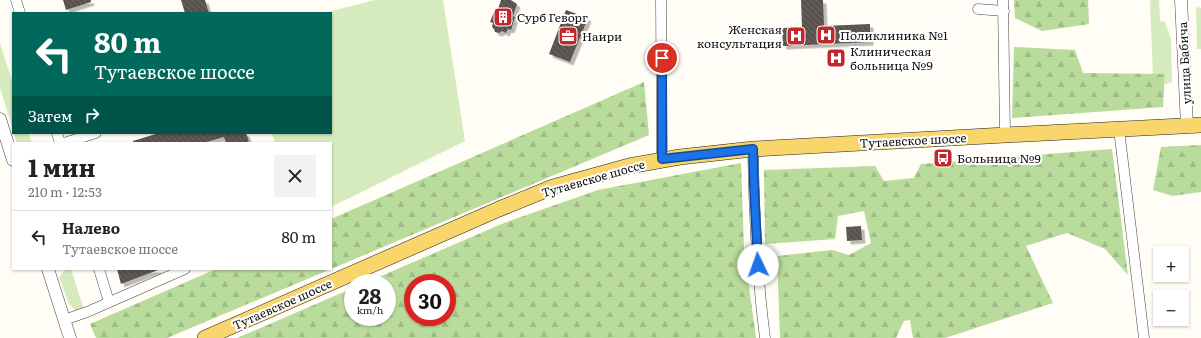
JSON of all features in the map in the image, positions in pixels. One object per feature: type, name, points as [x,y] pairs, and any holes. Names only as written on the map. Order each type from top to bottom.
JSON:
[{"type":"main road","name":"Тутаевское шоссе","points":[[205,338],[499,209],[553,187],[622,167],[662,159],[753,149],[1194,125]]},
{"type":"street","points":[[16,0],[20,12]]},
{"type":"street","points":[[662,0],[662,159]]},
{"type":"street","points":[[1003,0],[1005,135]]},
{"type":"street","name":"улица Бабича","points":[[1181,0],[1194,125]]},
{"type":"street","points":[[978,9],[1004,11]]},
{"type":"street","points":[[0,120],[12,157]]},
{"type":"street","points":[[1120,129],[1144,338]]},
{"type":"street","points":[[67,142],[93,134]]},
{"type":"street","points":[[753,149],[760,294],[765,338]]},
{"type":"street","points":[[48,270],[70,338]]},
{"type":"street","points":[[99,270],[109,302]]},
{"type":"street","points":[[64,320],[87,312],[183,270]]},
{"type":"green space","points":[[375,0],[443,0],[465,141],[332,207],[332,142],[275,142],[272,134],[332,134],[332,12],[328,12]]},
{"type":"green space","points":[[1014,0],[1088,0],[1089,24],[1042,31],[1015,18]]},
{"type":"green space","points":[[1150,0],[1159,0],[1160,21],[1165,22],[1171,39],[1172,82],[1165,84],[1165,74],[1153,74]]},
{"type":"green space","points":[[1196,7],[1201,8],[1201,49],[1197,49]]},
{"type":"green space","points":[[0,43],[12,81],[12,126],[0,88]]},
{"type":"green space","points":[[1014,47],[1075,50],[1083,73],[1165,74],[1163,107],[1012,118]]},
{"type":"green space","points":[[644,82],[649,135],[332,269],[332,219]]},
{"type":"green space","points":[[14,134],[28,134],[32,142],[17,142]]},
{"type":"green space","points":[[1201,145],[1201,192],[1173,196],[1153,190],[1161,147]]},
{"type":"green space","points":[[1112,149],[1128,275],[1105,249],[1067,233],[1026,246],[1053,303],[945,338],[913,338],[910,320],[904,321],[896,338],[780,338],[777,256],[832,250],[849,255],[871,243],[864,211],[838,216],[835,239],[765,244],[764,170],[875,166],[884,181],[914,178],[921,164]]},
{"type":"green space","points":[[741,163],[744,250],[756,338],[237,338],[344,292],[344,326],[396,326],[396,274],[386,274],[504,223],[598,190]]},
{"type":"green space","points":[[65,270],[71,270],[84,310],[79,312],[69,304],[59,277]]},
{"type":"green space","points":[[214,270],[329,270],[167,338],[96,338],[90,324]]},
{"type":"building","points":[[63,0],[91,0],[91,2],[66,10]]},
{"type":"building","points":[[181,0],[205,0],[209,12],[185,12]]},
{"type":"building","name":"Сурб Геворг","points":[[501,0],[511,0],[517,4],[511,30],[508,29],[506,33],[502,31],[499,33],[495,32],[492,27],[493,23],[490,22],[494,12],[497,12]]},
{"type":"building","name":"Поликлиника №1","points":[[801,0],[823,0],[824,26],[870,24],[870,42],[783,46],[782,28],[802,27]]},
{"type":"building","name":"Наири","points":[[566,10],[588,18],[570,62],[549,54]]},
{"type":"building","points":[[156,134],[246,134],[249,141],[226,142],[224,137],[206,142],[133,141]]},
{"type":"building","points":[[861,226],[862,240],[847,241],[846,227]]},
{"type":"building","points":[[117,270],[158,270],[121,284]]},
{"type":"place","name":"Сурб Геворг","points":[[503,17]]},
{"type":"place","name":"Поликлиника №1","points":[[826,35]]},
{"type":"place","name":"Наири","points":[[568,36]]},
{"type":"place","name":"Женская консультация","points":[[796,36]]},
{"type":"place","name":"Клиническая больница №9","points":[[836,58]]},
{"type":"place","name":"Больница №9","points":[[943,158]]},
{"type":"route","points":[[662,58],[662,159],[753,149],[758,265]]}]
